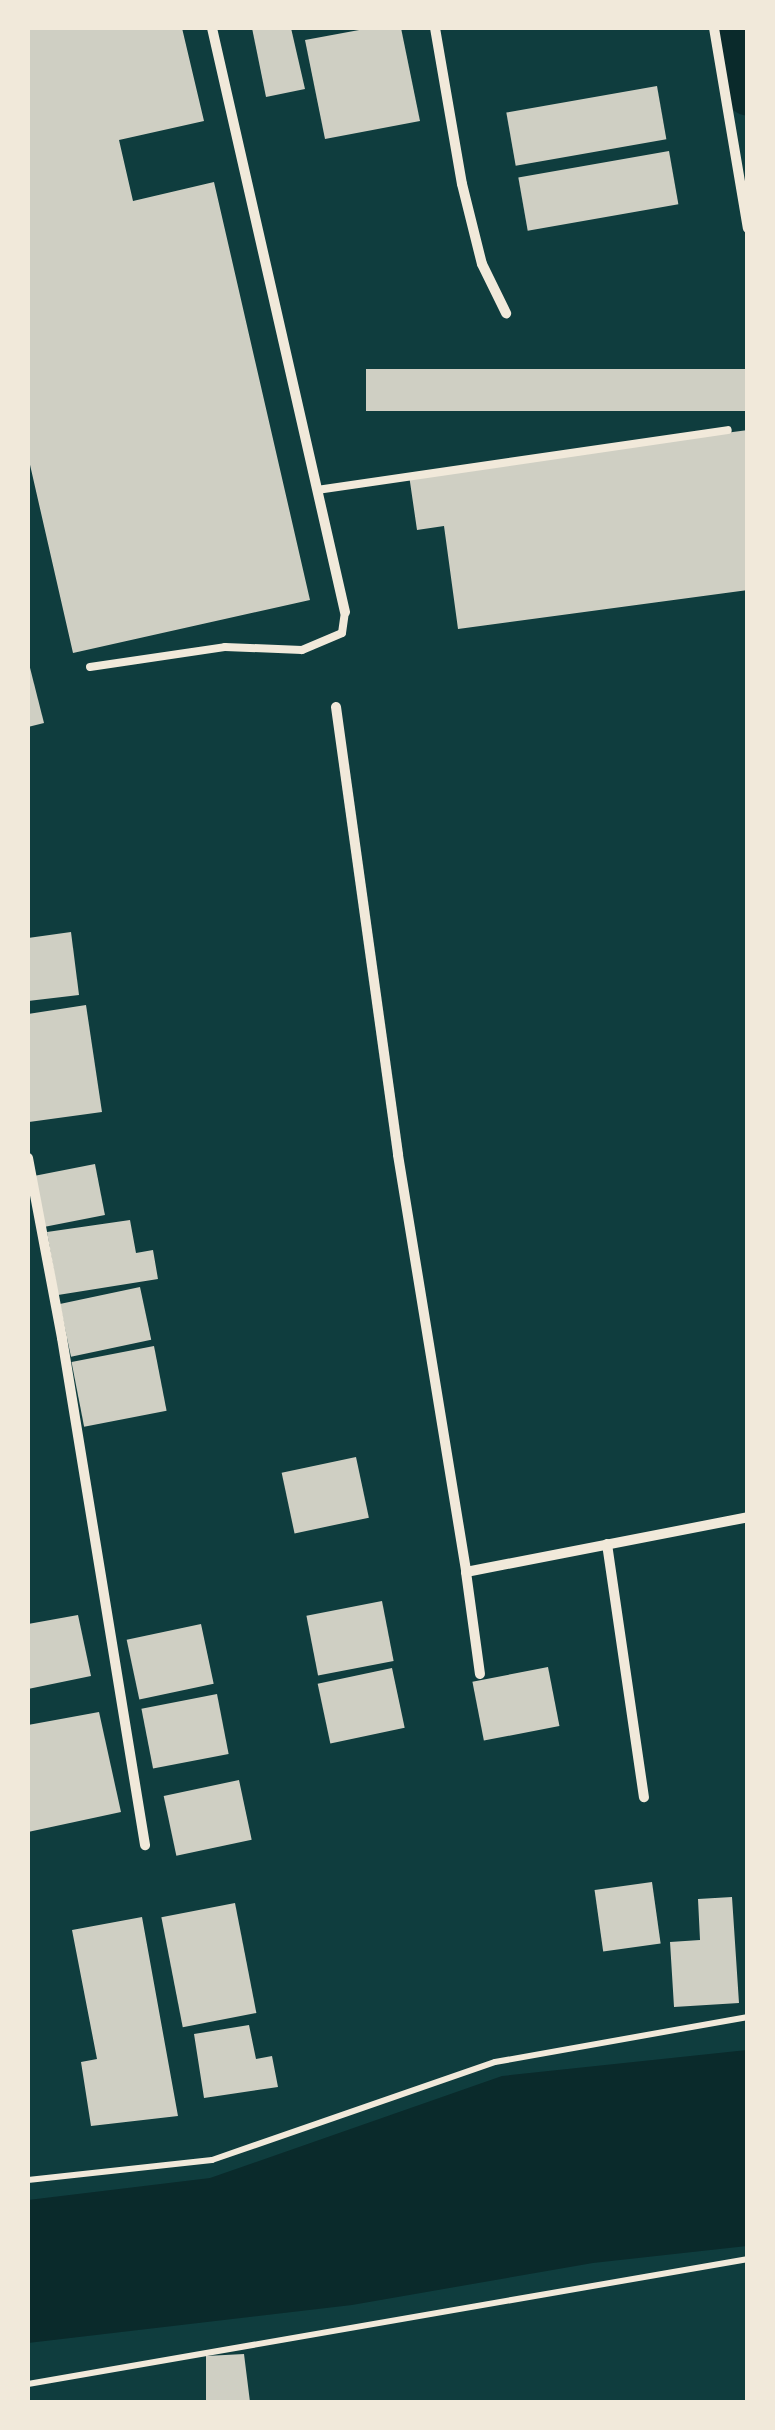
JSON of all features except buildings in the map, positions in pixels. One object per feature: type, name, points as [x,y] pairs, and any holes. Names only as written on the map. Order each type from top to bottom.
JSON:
[{"type":"street","points":[[212,28],[346,612]]},
{"type":"street","points":[[435,28],[466,200],[482,264],[506,313]]},
{"type":"street","points":[[714,28],[748,228]]},
{"type":"street","points":[[336,707],[398,1155],[480,1674]]},
{"type":"street","points":[[28,1158],[62,1338],[145,1845]]},
{"type":"street","points":[[466,1572],[748,1517]]},
{"type":"street","points":[[607,1544],[644,1797]]},
{"type":"lane","points":[[317,490],[728,430]]},
{"type":"lane","points":[[90,668],[225,647],[302,650],[342,634],[346,612]]},
{"type":"path","points":[[28,2180],[212,2160],[495,2062],[748,2018]]},
{"type":"path","points":[[28,2384],[748,2259]]},
{"type":"water","points":[[747,2050],[747,2246],[593,2263],[352,2305],[28,2343],[28,2200],[210,2178],[502,2076]]},
{"type":"waterway","points":[[735,28],[748,93]]}]
